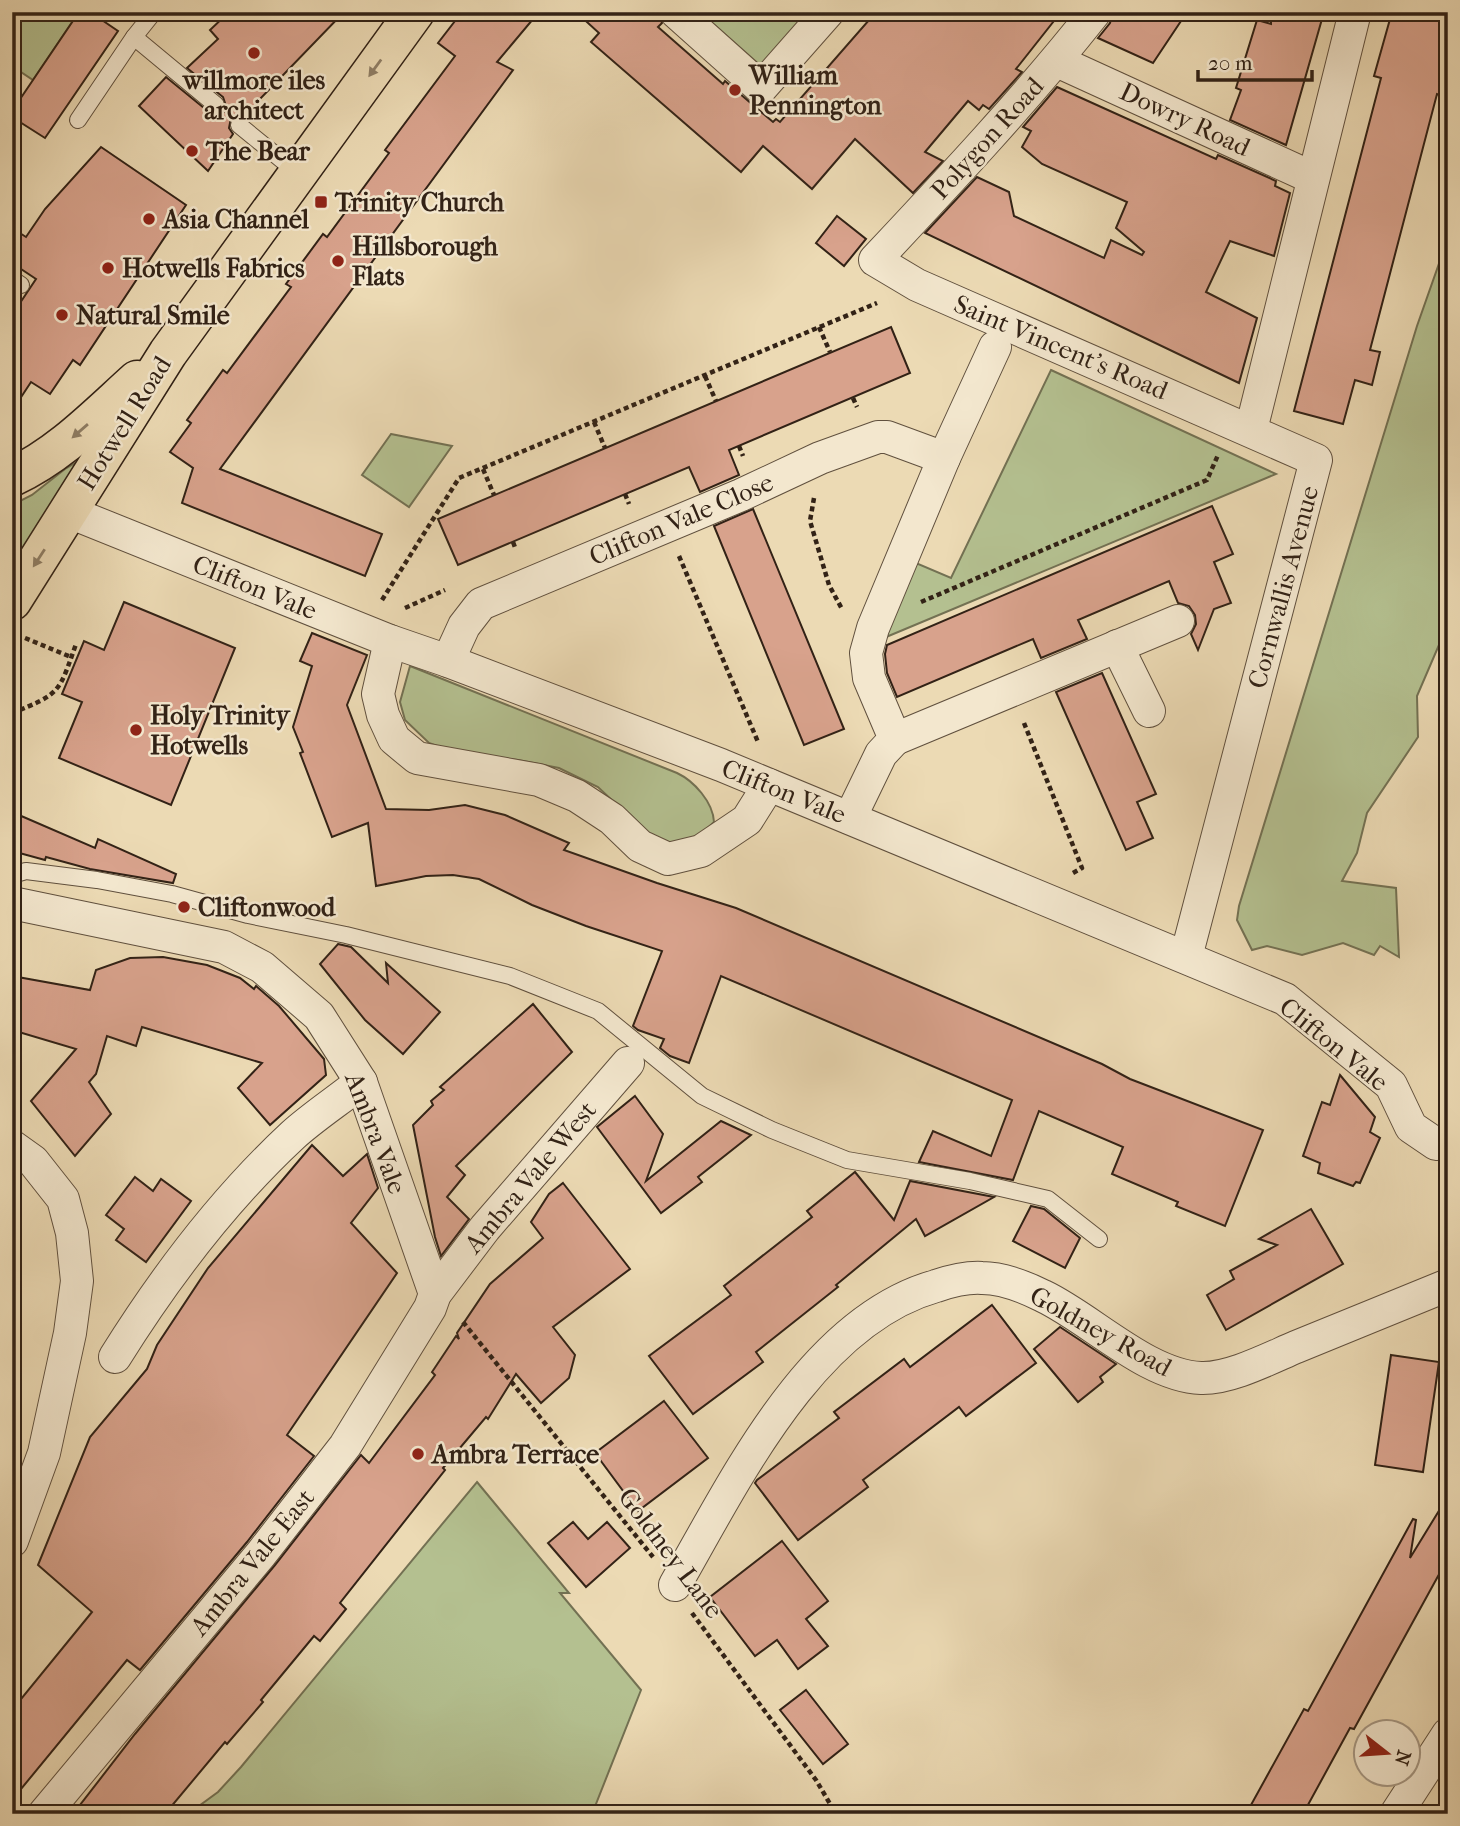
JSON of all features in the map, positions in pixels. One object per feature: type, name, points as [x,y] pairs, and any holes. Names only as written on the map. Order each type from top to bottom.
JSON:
[{"type":"main road","name":"Hotwell Road","points":[[17,618],[69,512],[168,353],[415,12]]},
{"type":"main road","points":[[12,477],[31,468],[74,437],[168,353]]},
{"type":"street","points":[[676,12],[761,88],[828,12]]},
{"type":"street","name":"Polygon Road","points":[[875,260],[1057,61],[1096,12]]},
{"type":"street","points":[[1241,426],[1313,178],[1355,12]]},
{"type":"street","name":"Dowry Road","points":[[1057,61],[1313,178]]},
{"type":"street","name":"Saint Vincent's Road","points":[[875,260],[917,285],[1241,426]]},
{"type":"street","points":[[895,739],[869,678],[866,653],[873,628],[944,458],[995,347]]},
{"type":"street","name":"Cornwallis Avenue","points":[[1186,957],[1316,460],[1241,426]]},
{"type":"street","name":"Clifton Vale Close","points":[[448,661],[464,626],[481,604],[741,495],[820,458],[887,437],[944,458]]},
{"type":"street","name":"Clifton Vale","points":[[69,512],[390,641],[769,785],[1285,999],[1391,1085],[1411,1127],[1436,1144],[1448,1142]]},
{"type":"street","points":[[850,818],[881,754],[895,739],[1178,621]]},
{"type":"street","points":[[390,641],[378,694],[383,715],[394,739],[417,758],[539,780],[577,796],[612,819],[640,846],[668,859],[701,851],[747,820],[769,785]]},
{"type":"street","points":[[1117,646],[1149,711]]},
{"type":"street","name":"Ambra Vale","points":[[12,903],[224,947],[262,967],[319,1016],[361,1082],[435,1294]]},
{"type":"street","name":"Ambra Vale West","points":[[435,1294],[485,1228],[628,1063]]},
{"type":"street","points":[[115,1357],[147,1305],[207,1225],[293,1135],[361,1082]]},
{"type":"street","points":[[12,1146],[33,1161],[63,1199],[72,1233],[77,1281],[70,1333],[44,1452],[12,1541]]},
{"type":"street","name":"Goldney Road","points":[[675,1585],[753,1450],[805,1378],[853,1331],[887,1307],[919,1291],[955,1280],[980,1277],[1005,1282],[1045,1296],[1111,1339],[1164,1368],[1181,1375],[1200,1378],[1219,1376],[1258,1363],[1448,1284]]},
{"type":"street","name":"Ambra Vale East","points":[[44,1814],[261,1554],[345,1446],[430,1308],[435,1294]]},
{"type":"street","points":[[1396,1814],[1448,1734]]},
{"type":"lane","points":[[78,120],[154,12]]},
{"type":"lane","points":[[134,37],[216,105]]},
{"type":"lane","points":[[239,125],[299,174]]},
{"type":"lane","points":[[12,875],[26,871],[97,880],[172,894],[248,915],[346,935],[510,976],[598,1011],[702,1096],[772,1130],[847,1160],[970,1181],[1048,1199],[1099,1238]]},
{"type":"path","points":[[388,606],[380,604],[459,478],[869,307]]},
{"type":"path","points":[[820,327],[830,352]]},
{"type":"path","points":[[705,376],[716,401]]},
{"type":"path","points":[[594,422],[605,448]]},
{"type":"path","points":[[890,589],[917,604],[1207,480],[1241,426]]},
{"type":"path","points":[[820,458],[810,521],[830,585]]},
{"type":"path","points":[[483,469],[494,495]]},
{"type":"path","points":[[513,542],[516,550]]},
{"type":"path","points":[[679,555],[759,744]]},
{"type":"path","points":[[399,609],[451,587]]},
{"type":"path","points":[[17,618],[71,657]]},
{"type":"path","points":[[12,713],[55,693],[62,683],[76,644]]},
{"type":"path","points":[[1021,716],[1082,868]]},
{"type":"path","name":"Goldney Lane","points":[[435,1294],[465,1324],[675,1585],[696,1618],[816,1780],[836,1814]]},
{"type":"green space","points":[[12,12],[79,12],[33,80],[12,66]]},
{"type":"green space","points":[[700,12],[809,12],[762,67]]},
{"type":"green space","points":[[1448,238],[1448,624],[1417,696],[1418,737],[1367,813],[1357,853],[1342,881],[1396,888],[1399,957],[1380,946],[1374,955],[1343,943],[1302,955],[1267,946],[1252,950],[1237,920],[1239,906],[1417,326]]},
{"type":"green space","points":[[1051,370],[1276,474],[879,640],[916,563],[951,578]]},
{"type":"green space","points":[[391,434],[452,446],[409,507],[362,475]]},
{"type":"green space","points":[[82,459],[12,570],[12,505],[32,495]]},
{"type":"green space","points":[[410,666],[677,773],[702,793],[713,814],[714,822],[689,846],[669,848],[650,836],[598,787],[559,768],[453,752],[429,743],[405,720],[400,702]]},
{"type":"green space","points":[[477,1482],[569,1593],[560,1593],[641,1690],[592,1814],[188,1814],[218,1792],[241,1767]]},
{"type":"building","points":[[79,12],[90,12],[118,31],[45,138],[12,117],[12,111]]},
{"type":"building","points":[[229,12],[344,12],[257,102],[254,112],[245,117],[240,115],[231,118],[229,128],[233,134],[208,171],[139,106],[166,77],[210,113],[215,115],[224,112],[226,106],[223,97],[187,68],[218,39],[210,30]]},
{"type":"building","name":"Hillsborough Flats","points":[[462,12],[539,12],[497,62],[513,70],[220,469],[382,534],[365,576],[182,503],[193,468],[170,452],[191,423],[187,420],[223,370],[227,373],[291,287],[286,284],[323,234],[327,237],[389,153],[385,150],[455,56],[438,43]]},
{"type":"building","points":[[576,12],[658,12],[662,23],[658,27],[723,84],[725,81],[773,122],[776,119],[780,122],[876,12],[1061,12],[1016,69],[1022,72],[989,109],[983,105],[979,110],[968,101],[925,152],[943,161],[913,193],[855,139],[812,189],[763,146],[741,172],[591,42],[599,33]]},
{"type":"building","points":[[1113,12],[1187,12],[1153,63],[1098,38],[1110,23]]},
{"type":"building","points":[[1271,12],[1324,12],[1286,145],[1230,120],[1241,90],[1236,88],[1257,20],[1271,24]]},
{"type":"building","points":[[1392,12],[1448,12],[1448,98],[1437,94],[1370,350],[1380,352],[1372,385],[1355,380],[1343,424],[1294,411],[1381,78],[1374,76]]},
{"type":"building","points":[[1057,87],[1216,159],[1218,155],[1276,181],[1275,186],[1290,193],[1274,256],[1230,241],[1206,292],[1257,318],[1239,383],[925,233],[977,177],[1009,192],[1014,216],[1104,258],[1111,240],[1142,255],[1144,252],[1116,228],[1127,202],[1042,164],[1022,147],[1031,131],[1023,127]]},
{"type":"building","points":[[101,147],[186,205],[80,365],[73,360],[50,394],[31,382],[12,411],[12,315],[36,279],[12,263],[12,228],[26,237],[45,209]]},
{"type":"building","points":[[837,216],[866,239],[844,266],[816,243]]},
{"type":"building","points":[[891,327],[910,373],[729,450],[739,475],[700,492],[689,467],[458,565],[438,519]]},
{"type":"building","points":[[1212,506],[1233,554],[1214,562],[1231,603],[1214,609],[1198,650],[1191,634],[1196,624],[1195,615],[1189,606],[1178,603],[1169,581],[1078,620],[1087,639],[1041,658],[1033,639],[897,697],[887,673],[887,645]]},
{"type":"building","points":[[753,509],[844,729],[804,745],[714,526]]},
{"type":"building","name":"Holy Trinity Hotwells","points":[[124,602],[235,648],[171,805],[59,758],[82,702],[62,694],[84,641],[104,650]]},
{"type":"building","points":[[312,633],[367,655],[347,705],[386,809],[429,810],[465,805],[505,815],[569,843],[564,850],[736,908],[1102,1064],[1130,1079],[1263,1130],[1225,1226],[1176,1206],[1178,1202],[1112,1174],[1123,1147],[1039,1111],[1013,1180],[919,1162],[933,1131],[991,1156],[1012,1100],[721,976],[689,1063],[670,1056],[660,1048],[664,1039],[633,1026],[662,951],[532,905],[479,879],[453,875],[426,876],[376,886],[368,823],[332,837],[293,727],[312,666],[300,661]]},
{"type":"building","points":[[1102,673],[1156,794],[1137,802],[1153,838],[1126,850],[1056,692]]},
{"type":"building","points":[[12,812],[95,848],[98,839],[176,874],[173,883],[90,869],[12,851]]},
{"type":"building","points":[[338,944],[351,947],[388,983],[386,963],[440,1012],[403,1054],[365,1020],[320,964]]},
{"type":"building","points":[[163,957],[207,965],[240,978],[254,989],[256,986],[279,1006],[324,1059],[326,1075],[270,1125],[238,1088],[262,1063],[142,1027],[136,1046],[107,1036],[96,1074],[89,1082],[111,1114],[75,1156],[31,1101],[76,1049],[12,1030],[12,976],[90,990],[96,970],[130,958]]},
{"type":"building","points":[[533,1004],[572,1052],[456,1166],[465,1175],[447,1197],[469,1219],[441,1256],[413,1125],[433,1105],[431,1101],[444,1090],[440,1087]]},
{"type":"building","points":[[1340,1075],[1375,1117],[1370,1132],[1380,1138],[1360,1183],[1356,1182],[1353,1186],[1318,1173],[1320,1163],[1303,1156],[1322,1102],[1330,1105]]},
{"type":"building","points":[[635,1096],[663,1134],[646,1181],[721,1121],[751,1135],[698,1177],[702,1182],[661,1213],[597,1127]]},
{"type":"building","points":[[312,1145],[343,1176],[367,1154],[378,1188],[351,1223],[397,1273],[287,1435],[314,1456],[247,1542],[140,1670],[127,1660],[12,1800],[12,1710],[92,1612],[38,1565],[90,1437],[147,1369],[157,1345],[208,1268]]},
{"type":"building","points":[[855,1172],[894,1220],[910,1181],[994,1197],[925,1236],[916,1219],[836,1285],[838,1287],[756,1352],[763,1362],[693,1414],[649,1356],[731,1295],[724,1286],[812,1217],[807,1211]]},
{"type":"building","points":[[135,1177],[153,1191],[161,1179],[191,1201],[146,1262],[116,1240],[124,1229],[106,1215]]},
{"type":"building","points":[[563,1183],[630,1269],[553,1327],[575,1355],[569,1378],[541,1403],[516,1374],[488,1419],[486,1417],[443,1468],[445,1470],[340,1603],[346,1609],[320,1641],[314,1636],[261,1700],[263,1702],[227,1744],[225,1742],[165,1814],[73,1814],[361,1455],[369,1463],[435,1375],[432,1372],[456,1336],[459,1339],[457,1333],[490,1284],[543,1238],[531,1222],[549,1194]]},
{"type":"building","points":[[1031,1206],[1044,1209],[1080,1238],[1065,1268],[1013,1241]]},
{"type":"building","points":[[1311,1209],[1343,1264],[1226,1330],[1207,1295],[1234,1279],[1230,1271],[1277,1245],[1259,1239]]},
{"type":"building","points":[[992,1305],[1036,1363],[966,1416],[959,1407],[863,1480],[868,1487],[798,1540],[755,1483],[757,1480],[839,1418],[834,1412],[904,1359],[910,1367]]},
{"type":"building","points":[[1060,1327],[1116,1364],[1100,1377],[1103,1382],[1078,1402],[1034,1349]]},
{"type":"building","points":[[1391,1355],[1439,1362],[1423,1472],[1375,1465]]},
{"type":"building","points":[[664,1401],[708,1458],[638,1511],[595,1453]]},
{"type":"building","points":[[1448,1496],[1448,1558],[1361,1717],[1352,1717],[1352,1728],[1303,1814],[1246,1814],[1304,1709],[1308,1711],[1413,1519],[1416,1520],[1410,1558]]},
{"type":"building","points":[[573,1522],[588,1539],[607,1522],[630,1548],[586,1587],[548,1543]]},
{"type":"building","points":[[782,1541],[828,1601],[806,1619],[828,1646],[798,1669],[777,1640],[755,1656],[710,1597]]},
{"type":"building","points":[[806,1690],[848,1744],[823,1764],[780,1710]]},
{"type":"place","name":"willmore iles architect","points":[[254,53]]},
{"type":"place","name":"William Pennington","points":[[735,90]]},
{"type":"place","name":"The Bear","points":[[192,151]]},
{"type":"place","name":"Trinity Church","points":[[321,202]]},
{"type":"place","name":"Asia Channel","points":[[149,219]]},
{"type":"place","name":"Hillsborough Flats","points":[[338,261]]},
{"type":"place","name":"Hotwells Fabrics","points":[[108,268]]},
{"type":"place","name":"Natural Smile","points":[[62,315]]},
{"type":"place","name":"Holy Trinity Hotwells","points":[[136,730]]},
{"type":"place","name":"Cliftonwood","points":[[184,907]]},
{"type":"place","name":"Ambra Terrace","points":[[418,1454]]}]
